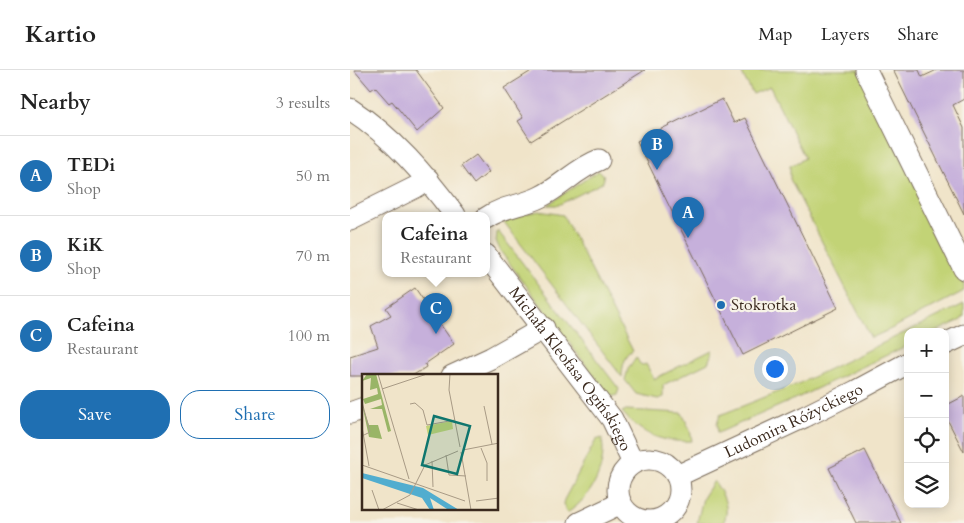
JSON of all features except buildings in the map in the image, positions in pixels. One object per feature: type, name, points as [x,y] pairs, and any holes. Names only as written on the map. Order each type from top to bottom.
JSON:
[{"type":"street","points":[[866,70],[964,269]]},
{"type":"street","points":[[350,109],[392,141],[428,179],[454,212]]},
{"type":"street","points":[[490,216],[509,206],[541,197],[590,163],[599,160]]},
{"type":"street","points":[[350,220],[428,179]]},
{"type":"street","name":"Michała Kleofasa Ogińskiego","points":[[490,260],[544,328],[612,420],[633,463]]},
{"type":"street","points":[[456,374],[492,358],[544,328]]},
{"type":"street","points":[[949,342],[964,335]]},
{"type":"street","name":"Ludomira Różyckiego","points":[[678,476],[804,417],[904,365]]},
{"type":"street","points":[[350,413],[362,409]]},
{"type":"street","points":[[645,458],[658,459],[669,466],[678,476],[681,486],[676,506],[660,521],[652,521],[631,515],[622,503],[618,488],[619,481],[627,468],[633,463],[645,458]]},
{"type":"street","points":[[579,523],[622,503]]},
{"type":"green space","points":[[740,70],[859,70],[964,285],[964,291],[871,338],[790,179],[790,166],[805,158],[770,87],[753,94]]},
{"type":"green space","points":[[598,171],[603,174],[604,179],[602,183],[558,205],[547,205]]},
{"type":"green space","points":[[539,211],[563,215],[633,351],[623,366],[622,377],[504,222],[520,215]]},
{"type":"green space","points":[[498,231],[619,389],[617,395],[610,397],[501,252],[496,241]]},
{"type":"green space","points":[[964,304],[964,316],[961,320],[944,328],[914,328]]},
{"type":"green space","points":[[904,333],[904,347],[718,433],[717,424],[720,415],[798,384]]},
{"type":"green space","points":[[712,350],[708,363],[663,385],[663,397],[657,399],[636,394],[625,380],[628,369],[636,357],[640,364],[646,364],[654,379]]},
{"type":"green space","points":[[626,410],[682,413],[690,430],[692,441],[671,441],[653,436],[637,427],[622,412]]},
{"type":"green space","points":[[602,438],[602,460],[596,481],[584,499],[567,513],[563,504],[564,500],[596,440]]},
{"type":"green space","points":[[714,481],[725,501],[726,512],[723,523],[697,523],[703,498]]},
{"type":"place","name":"KiK","points":[[657,170]]},
{"type":"place","name":"TEDi","points":[[688,238]]},
{"type":"place","name":"Stokrotka","points":[[721,305]]},
{"type":"place","name":"Cafeina","points":[[436,334]]}]
